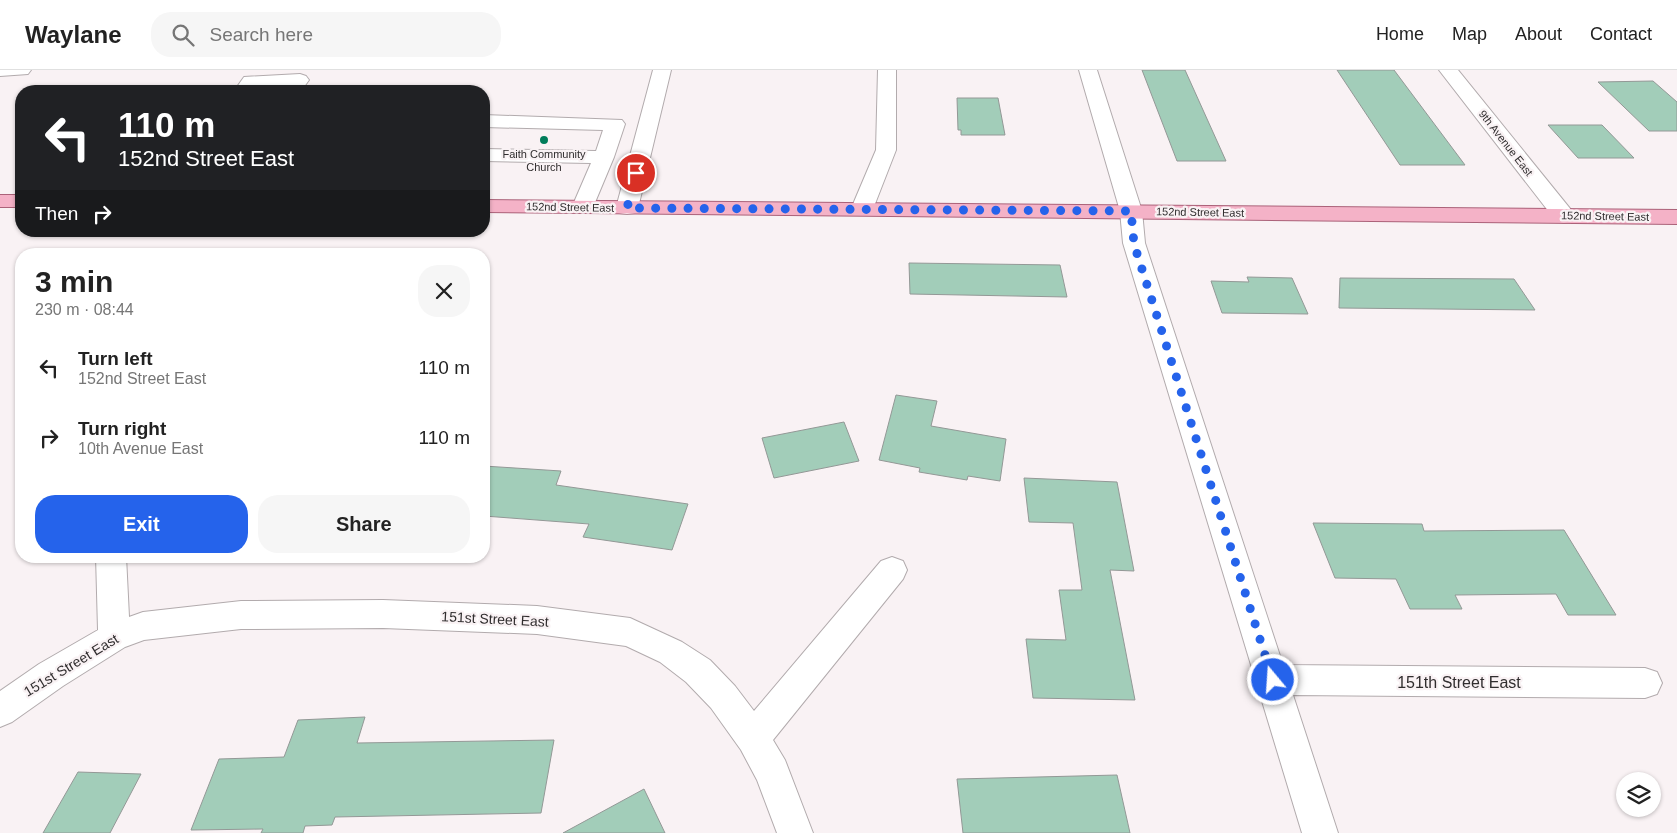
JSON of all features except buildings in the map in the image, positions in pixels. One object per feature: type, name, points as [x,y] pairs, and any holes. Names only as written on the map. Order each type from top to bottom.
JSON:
[{"type":"main road","points":[[0,201],[15,201]]},
{"type":"main road","name":"152nd Street East","points":[[490,206],[1677,217]]},
{"type":"street","points":[[0,71],[22,70]]},
{"type":"street","points":[[627,208],[662,70]]},
{"type":"street","points":[[862,209],[886,150],[887,70]]},
{"type":"street","points":[[1088,70],[1131,211],[1134,244],[1320,833]]},
{"type":"street","name":"9th Avenue East","points":[[1448,70],[1564,216]]},
{"type":"street","points":[[248,85],[251,81],[300,80],[296,85]]},
{"type":"street","points":[[490,121],[615,124],[604,157],[583,207]]},
{"type":"street","points":[[490,155],[604,157]]},
{"type":"street","points":[[111,563],[114,637]]},
{"type":"street","points":[[753,738],[892,570]]},
{"type":"street","name":"151st Street East","points":[[0,711],[50,675],[114,637],[143,626],[251,615],[383,614],[537,620],[630,632],[671,652],[698,671],[723,697],[753,738],[772,772],[795,833]]},
{"type":"street","name":"151th Street East","points":[[1273,680],[1644,683]]},
{"type":"place","name":"Faith Community Church","points":[[544,140]]},
{"type":"route","points":[[636,173],[627,208],[1131,211],[1131,230],[1134,244],[1273,680]]}]
